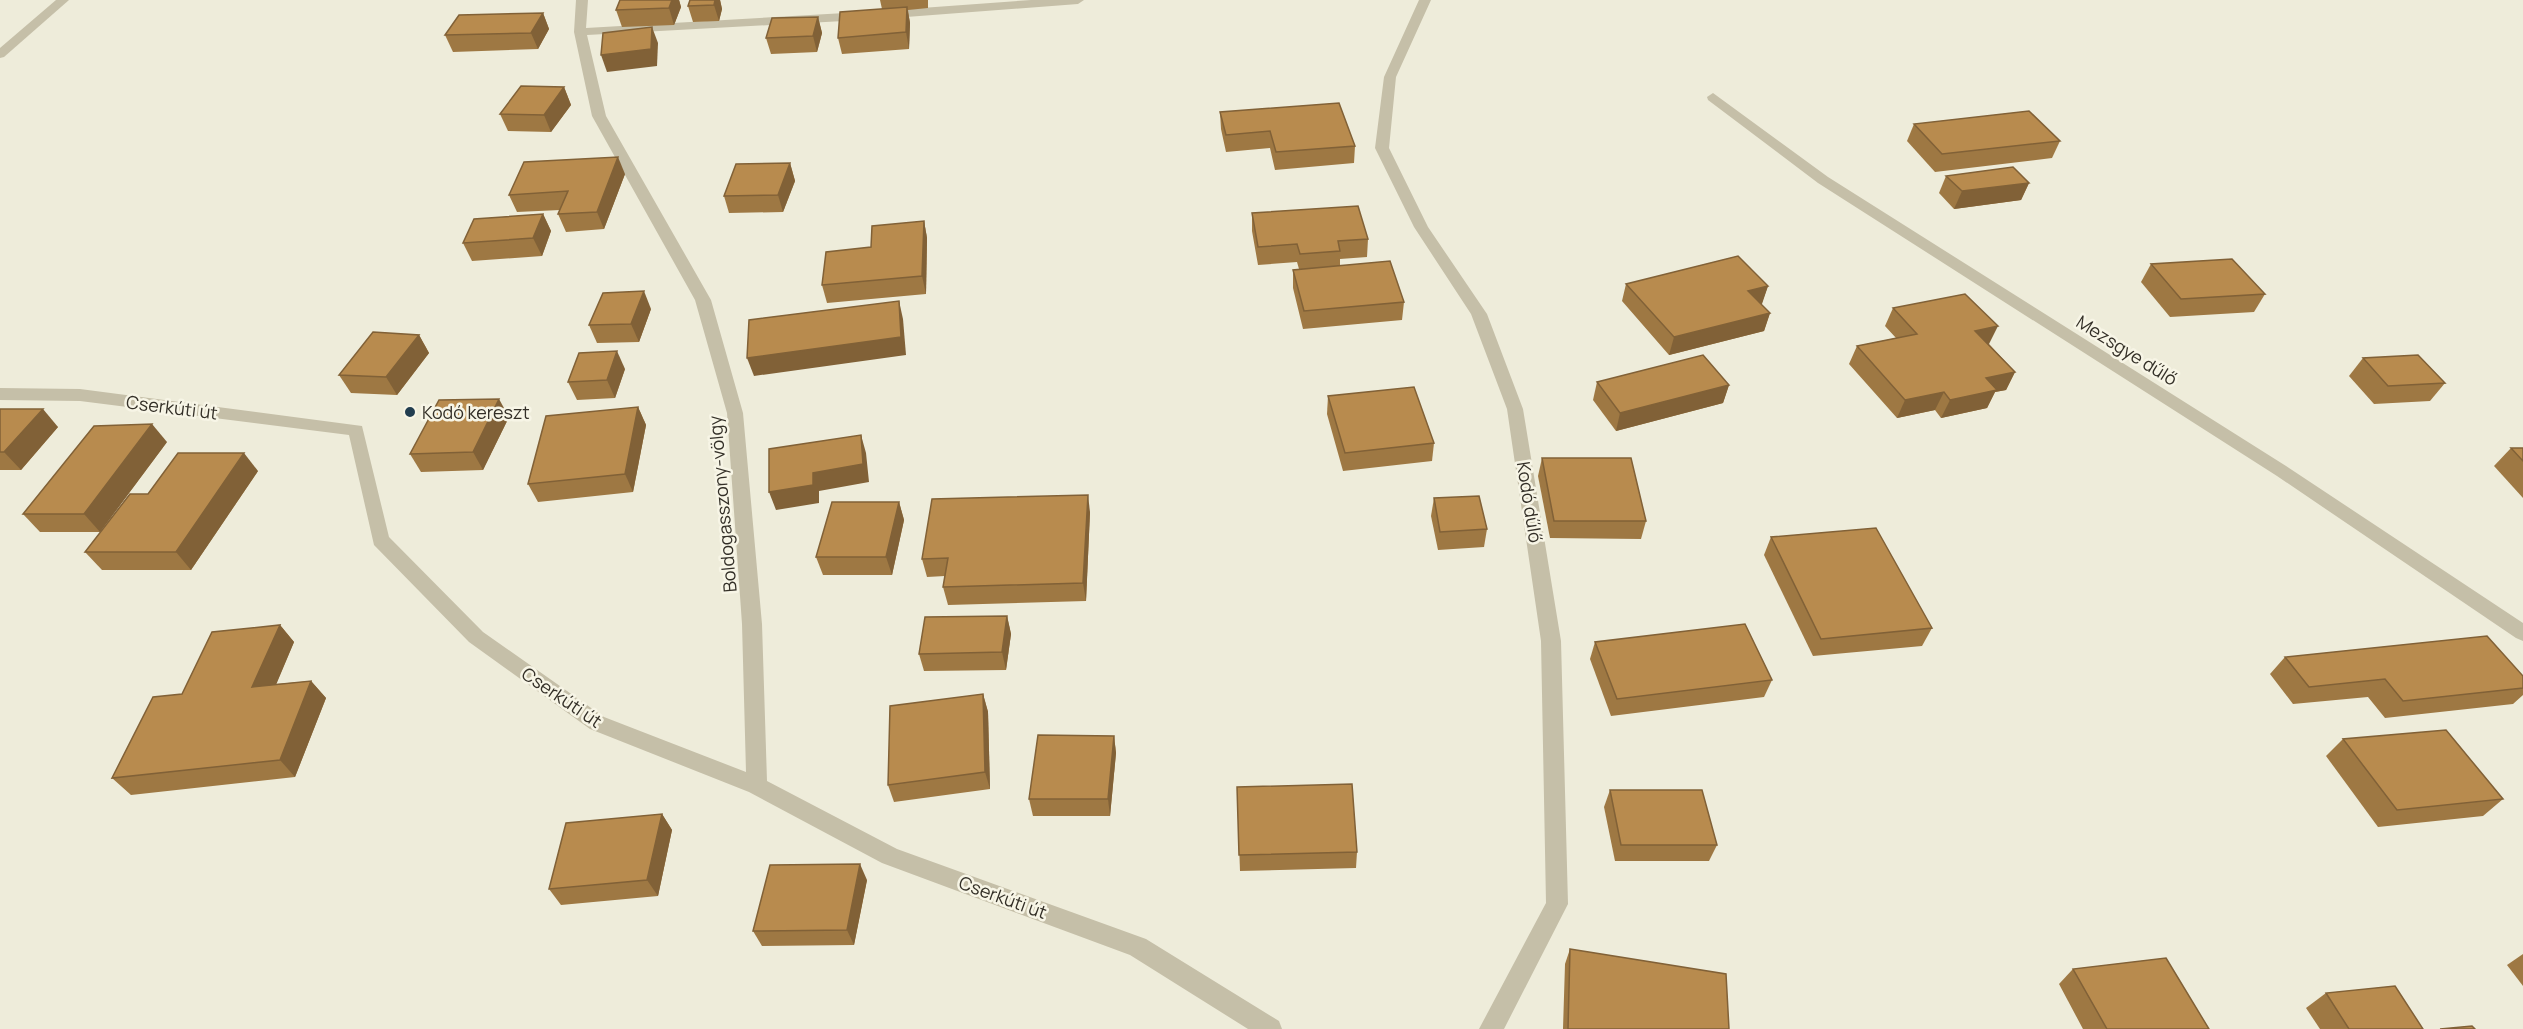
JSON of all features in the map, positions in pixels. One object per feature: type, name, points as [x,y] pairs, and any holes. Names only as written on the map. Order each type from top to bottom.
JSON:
[{"type":"street","points":[[0,54],[63,0]]},
{"type":"street","name":"Boldogasszony-völgy","points":[[582,0],[580,32],[599,116],[704,300],[735,413],[753,624],[757,786]]},
{"type":"street","points":[[580,32],[880,15],[1078,0]]},
{"type":"street","name":"Kodó dűlő","points":[[1425,0],[1390,77],[1382,148],[1421,227],[1479,314],[1515,409],[1551,641],[1557,904],[1491,1029]]},
{"type":"street","name":"Mezsgye dűlő","points":[[1713,97],[1824,180],[2273,466],[2523,633]]},
{"type":"street","name":"Cserkúti út","points":[[0,394],[80,395],[356,429],[380,540],[476,638],[597,723],[757,786],[890,856],[1138,947],[1270,1029]]},
{"type":"building","points":[[620,0],[672,0],[669,8],[616,10]]},
{"type":"building","points":[[690,0],[715,0],[714,5],[688,6]]},
{"type":"building","points":[[907,7],[906,32],[838,38],[840,12]]},
{"type":"building","points":[[543,13],[531,33],[445,35],[459,15]]},
{"type":"building","points":[[818,17],[813,36],[766,38],[772,18]]},
{"type":"building","points":[[652,27],[651,49],[601,55],[603,33]]},
{"type":"building","points":[[521,86],[564,87],[544,115],[500,114]]},
{"type":"building","points":[[1339,103],[1355,146],[1276,152],[1270,131],[1226,135],[1220,112]]},
{"type":"building","points":[[2029,111],[2060,141],[1942,154],[1914,124]]},
{"type":"building","points":[[618,157],[597,212],[558,214],[568,191],[509,195],[524,162]]},
{"type":"building","points":[[790,163],[778,195],[724,196],[736,164]]},
{"type":"building","points":[[2013,167],[2029,183],[1962,191],[1946,176]]},
{"type":"building","points":[[1358,206],[1368,239],[1338,241],[1340,251],[1300,254],[1297,244],[1258,247],[1252,213]]},
{"type":"building","points":[[543,214],[533,238],[463,243],[474,219]]},
{"type":"building","points":[[924,221],[922,276],[822,285],[826,252],[871,247],[872,226]]},
{"type":"building","points":[[1738,256],[1768,286],[1748,291],[1770,313],[1674,337],[1626,284]]},
{"type":"building","points":[[2232,259],[2265,294],[2181,299],[2151,264]]},
{"type":"building","points":[[1390,261],[1404,302],[1304,311],[1293,270]]},
{"type":"building","points":[[644,291],[631,324],[589,325],[603,293]]},
{"type":"building","points":[[1965,294],[1998,326],[1975,331],[2015,372],[1986,378],[1997,390],[1950,400],[1944,392],[1905,400],[1857,346],[1917,334],[1893,308]]},
{"type":"building","points":[[899,301],[901,337],[747,358],[749,320]]},
{"type":"building","points":[[373,332],[419,335],[386,377],[339,375]]},
{"type":"building","points":[[617,351],[607,380],[568,382],[579,353]]},
{"type":"building","points":[[1703,355],[1729,385],[1620,413],[1597,382]]},
{"type":"building","points":[[2418,355],[2445,383],[2388,386],[2363,358]]},
{"type":"building","points":[[1414,387],[1434,443],[1345,453],[1328,396]]},
{"type":"building","points":[[499,399],[473,452],[410,454],[439,400]]},
{"type":"building","points":[[638,407],[625,474],[528,484],[546,416]]},
{"type":"building","points":[[0,409],[43,409],[4,452],[0,452]]},
{"type":"building","points":[[152,424],[84,514],[23,514],[94,426]]},
{"type":"building","points":[[861,435],[863,464],[813,473],[813,485],[769,492],[769,449]]},
{"type":"building","points":[[2511,448],[2523,448],[2523,461]]},
{"type":"building","points":[[178,453],[244,453],[176,552],[85,552],[130,494],[148,494]]},
{"type":"building","points":[[1542,458],[1631,458],[1646,521],[1554,521]]},
{"type":"building","points":[[1088,495],[1083,583],[943,587],[948,558],[922,559],[932,499]]},
{"type":"building","points":[[1479,496],[1487,529],[1440,532],[1434,498]]},
{"type":"building","points":[[832,502],[899,502],[886,557],[816,557]]},
{"type":"building","points":[[1876,528],[1932,628],[1821,639],[1771,537]]},
{"type":"building","points":[[1007,616],[1002,652],[919,654],[925,617]]},
{"type":"building","points":[[1745,624],[1772,680],[1617,699],[1595,642]]},
{"type":"building","points":[[280,625],[252,687],[311,681],[280,760],[112,778],[153,697],[182,694],[212,632]]},
{"type":"building","points":[[2487,636],[2523,676],[2523,688],[2403,701],[2385,679],[2309,687],[2285,657]]},
{"type":"building","points":[[983,694],[985,772],[888,785],[890,706]]},
{"type":"building","points":[[2446,730],[2503,799],[2397,810],[2343,739]]},
{"type":"building","points":[[1038,735],[1114,736],[1108,799],[1029,799]]},
{"type":"building","points":[[1352,784],[1357,852],[1239,855],[1237,787]]},
{"type":"building","points":[[1610,790],[1702,790],[1717,845],[1621,845]]},
{"type":"building","points":[[662,814],[647,880],[549,889],[566,823]]},
{"type":"building","points":[[860,864],[847,930],[753,931],[770,865]]},
{"type":"building","points":[[1570,949],[1726,974],[1729,1029],[1568,1029]]},
{"type":"building","points":[[2166,958],[2209,1029],[2107,1029],[2073,969]]},
{"type":"building","points":[[2395,986],[2423,1029],[2349,1029],[2326,993]]},
{"type":"building","points":[[2472,1026],[2475,1029],[2440,1029]]},
{"type":"place","name":"Kodó kereszt","points":[[410,412]]}]
